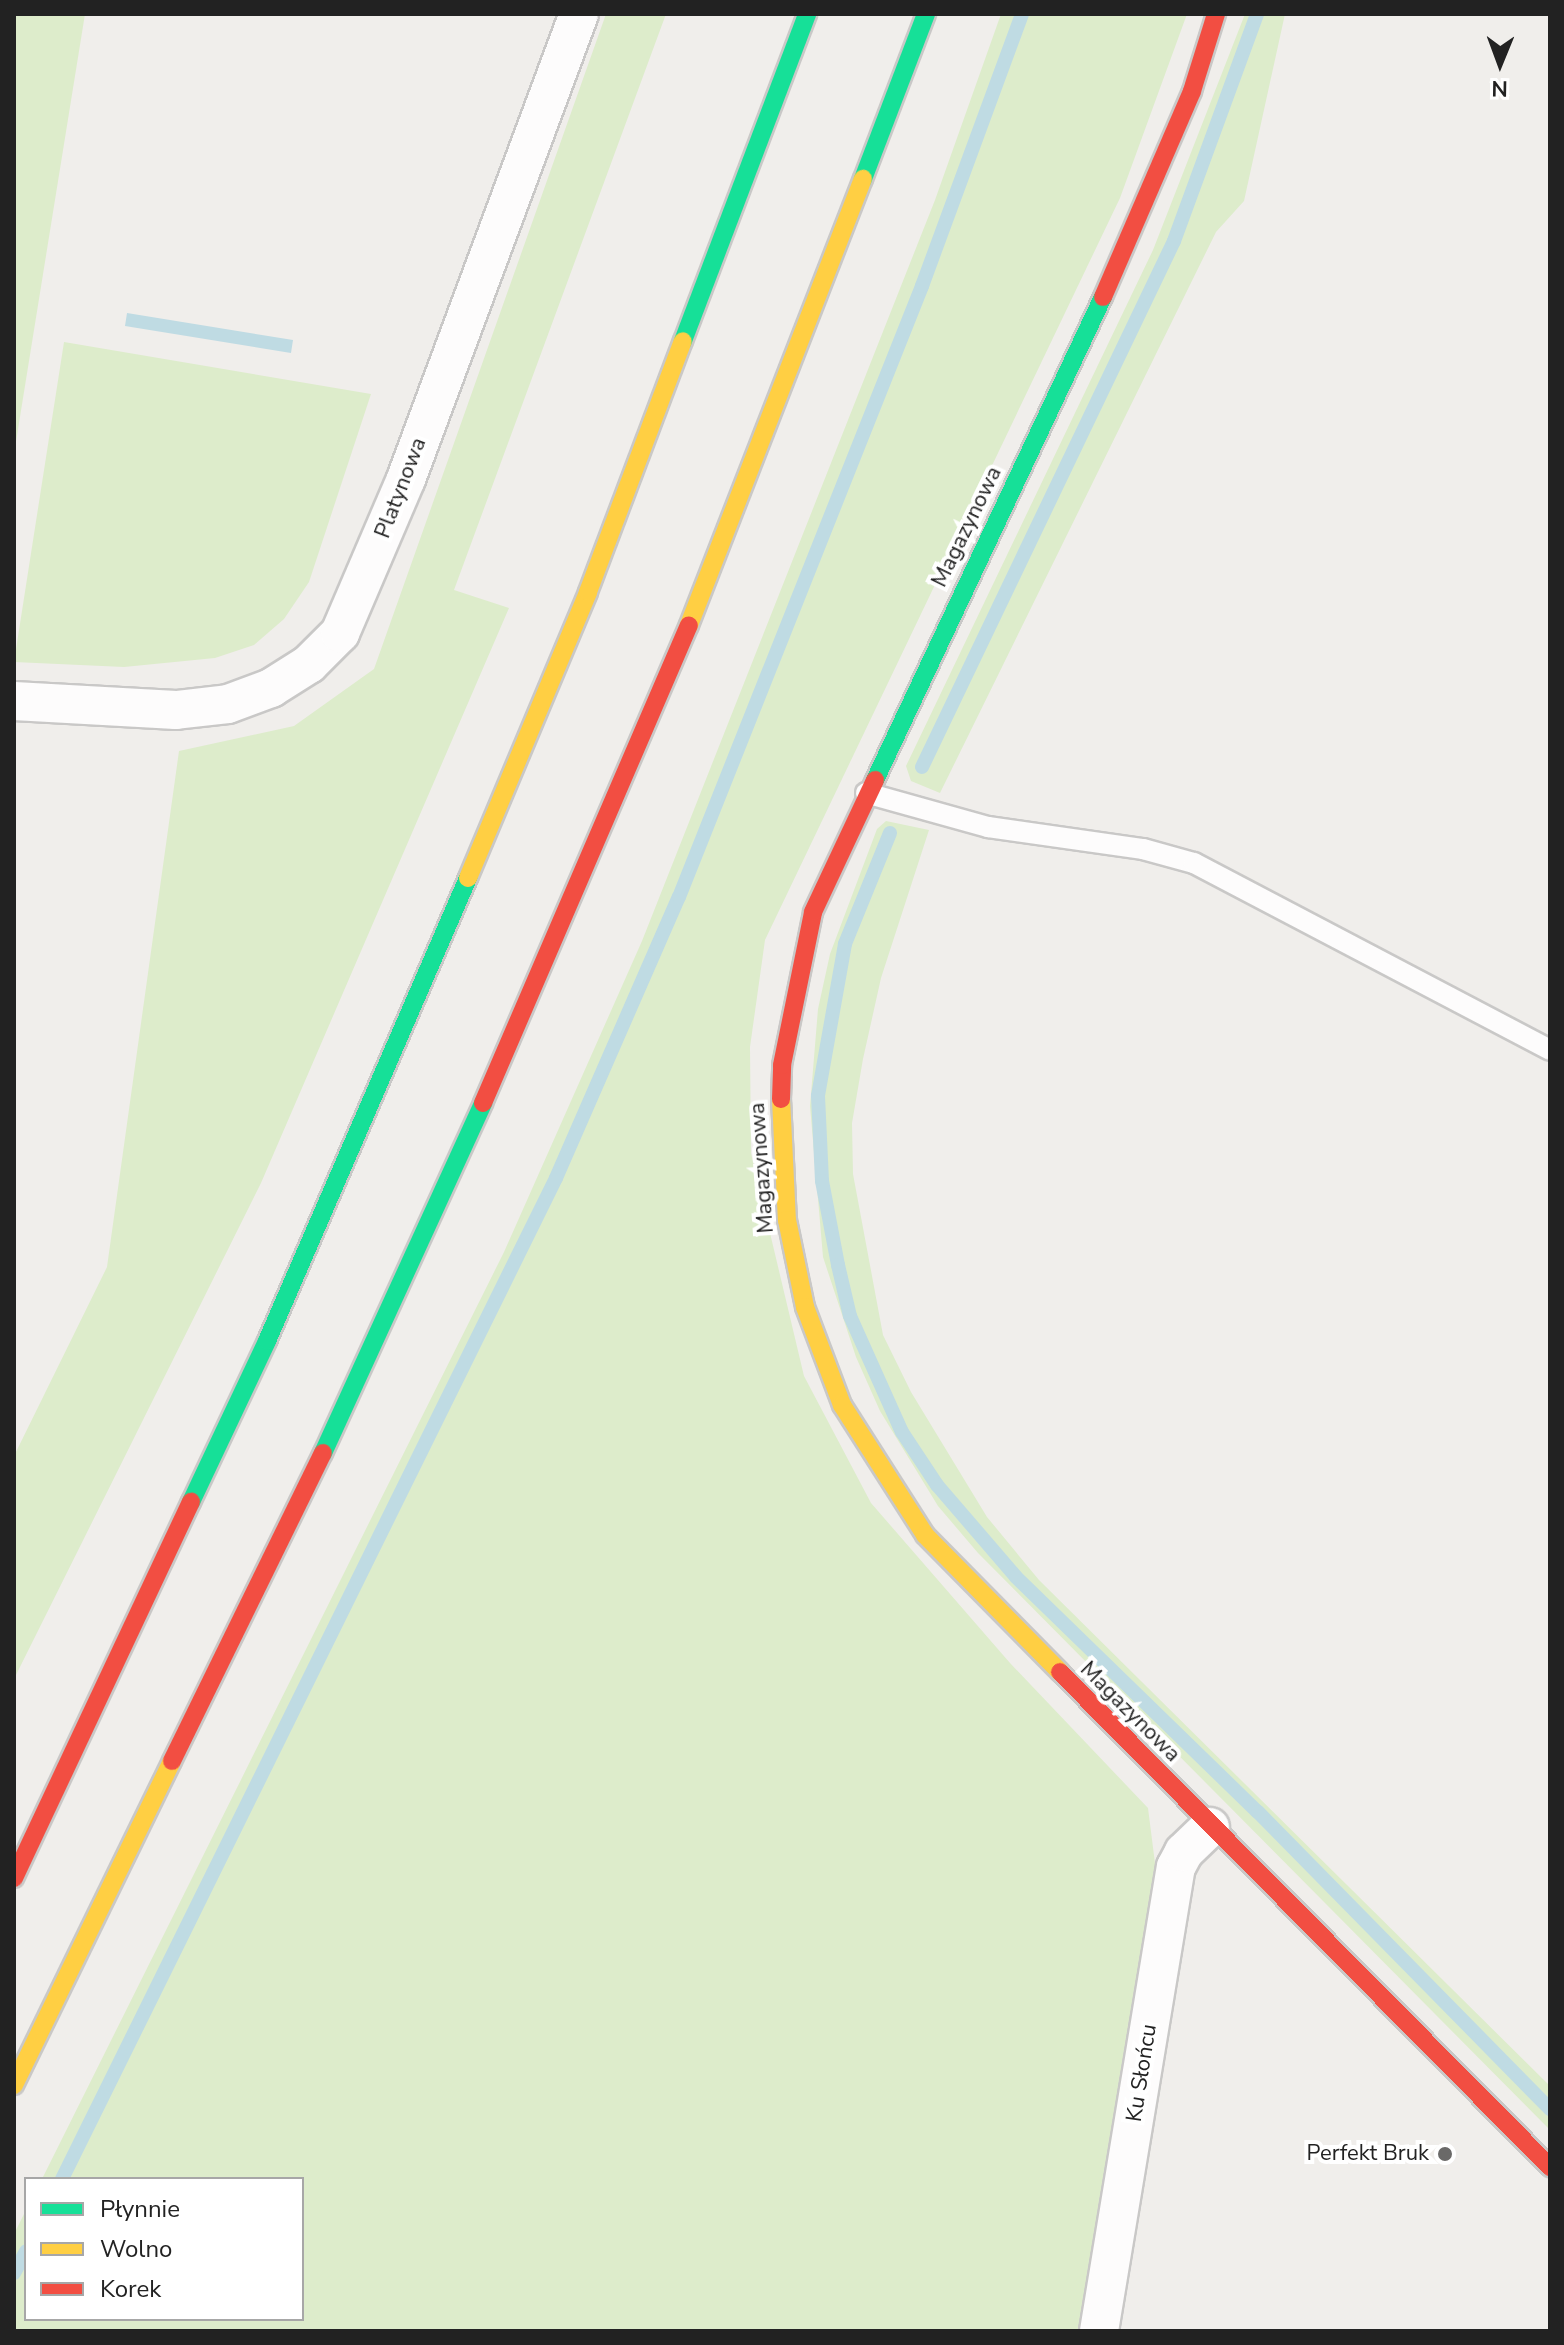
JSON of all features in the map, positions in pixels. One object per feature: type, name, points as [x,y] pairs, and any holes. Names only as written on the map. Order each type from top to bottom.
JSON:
[{"type":"main road","points":[[14,1878],[267,1341],[423,985],[588,592],[807,14]]},
{"type":"main road","points":[[14,2085],[325,1449],[501,1063],[728,533],[926,14]]},
{"type":"main road","name":"Magazynowa","points":[[1216,14],[1192,91],[1112,279],[866,793],[813,912],[782,1065],[780,1122],[787,1220],[820,1353],[867,1450],[925,1535],[1210,1827],[1550,2167]]},
{"type":"street","name":"Platynowa","points":[[14,701],[161,710],[228,704],[271,688],[309,664],[340,633],[406,479],[579,14]]},
{"type":"street","name":"Ku Słońcu","points":[[1099,2331],[1176,1867],[1184,1852],[1210,1827]]},
{"type":"lane","points":[[866,793],[988,827],[1143,849],[1194,863],[1550,1050]]},
{"type":"green space","points":[[14,14],[85,14],[14,454]]},
{"type":"green space","points":[[606,14],[666,14],[454,590],[509,608],[261,1183],[14,1679],[14,1456],[107,1267],[179,751],[294,726],[374,669]]},
{"type":"green space","points":[[1001,14],[1187,14],[1120,198],[765,940],[750,1047],[751,1153],[804,1376],[871,1503],[1010,1663],[1148,1808],[1157,1879],[1084,2331],[14,2331],[14,2234],[24,2214],[24,2321],[304,2321],[304,2177],[43,2177],[504,1252],[642,941],[935,200]]},
{"type":"green space","points":[[1245,14],[1285,14],[1244,201],[1216,232],[940,793],[911,781],[906,766],[1153,250]]},
{"type":"green space","points":[[64,342],[371,394],[309,582],[284,619],[254,645],[215,658],[124,667],[14,662]]},
{"type":"green space","points":[[886,821],[929,830],[881,978],[863,1059],[852,1123],[853,1174],[883,1335],[911,1392],[987,1517],[1039,1580],[1550,2086],[1550,2130],[978,1553],[938,1506],[880,1411],[856,1357],[823,1257],[810,1106],[818,1009],[830,954],[877,829]]},
{"type":"water","points":[[127,313],[293,340],[291,353],[125,326]]},
{"type":"waterway","points":[[63,2177],[556,1178],[679,897],[922,286],[1022,14]]},
{"type":"waterway","points":[[922,767],[1174,241],[1257,14]]},
{"type":"waterway","points":[[890,833],[845,944],[818,1096],[822,1181],[850,1316],[902,1432],[937,1485],[1016,1577],[1258,1812],[1550,2109]]},
{"type":"waterway","points":[[14,2273],[24,2255]]},
{"type":"traffic: fast","points":[[683,341],[807,14]]},
{"type":"traffic: fast","points":[[863,179],[926,14]]},
{"type":"traffic: fast","points":[[875,780],[1103,297]]},
{"type":"traffic: fast","points":[[191,1502],[267,1341],[468,878]]},
{"type":"traffic: fast","points":[[323,1453],[483,1103]]},
{"type":"traffic: slow","points":[[689,625],[863,179]]},
{"type":"traffic: slow","points":[[468,878],[588,592],[683,341]]},
{"type":"traffic: slow","points":[[781,1099],[787,1220],[805,1307],[842,1405],[925,1535],[1060,1672]]},
{"type":"traffic: slow","points":[[14,2085],[172,1761]]},
{"type":"traffic: jam","points":[[1103,297],[1192,91],[1216,14]]},
{"type":"traffic: jam","points":[[483,1103],[689,625]]},
{"type":"traffic: jam","points":[[781,1099],[782,1065],[813,912],[875,780]]},
{"type":"traffic: jam","points":[[172,1761],[323,1453]]},
{"type":"traffic: jam","points":[[14,1878],[191,1502]]},
{"type":"traffic: jam","points":[[1060,1672],[1550,2167]]},
{"type":"place","name":"Perfekt Bruk","points":[[1445,2154]]}]
